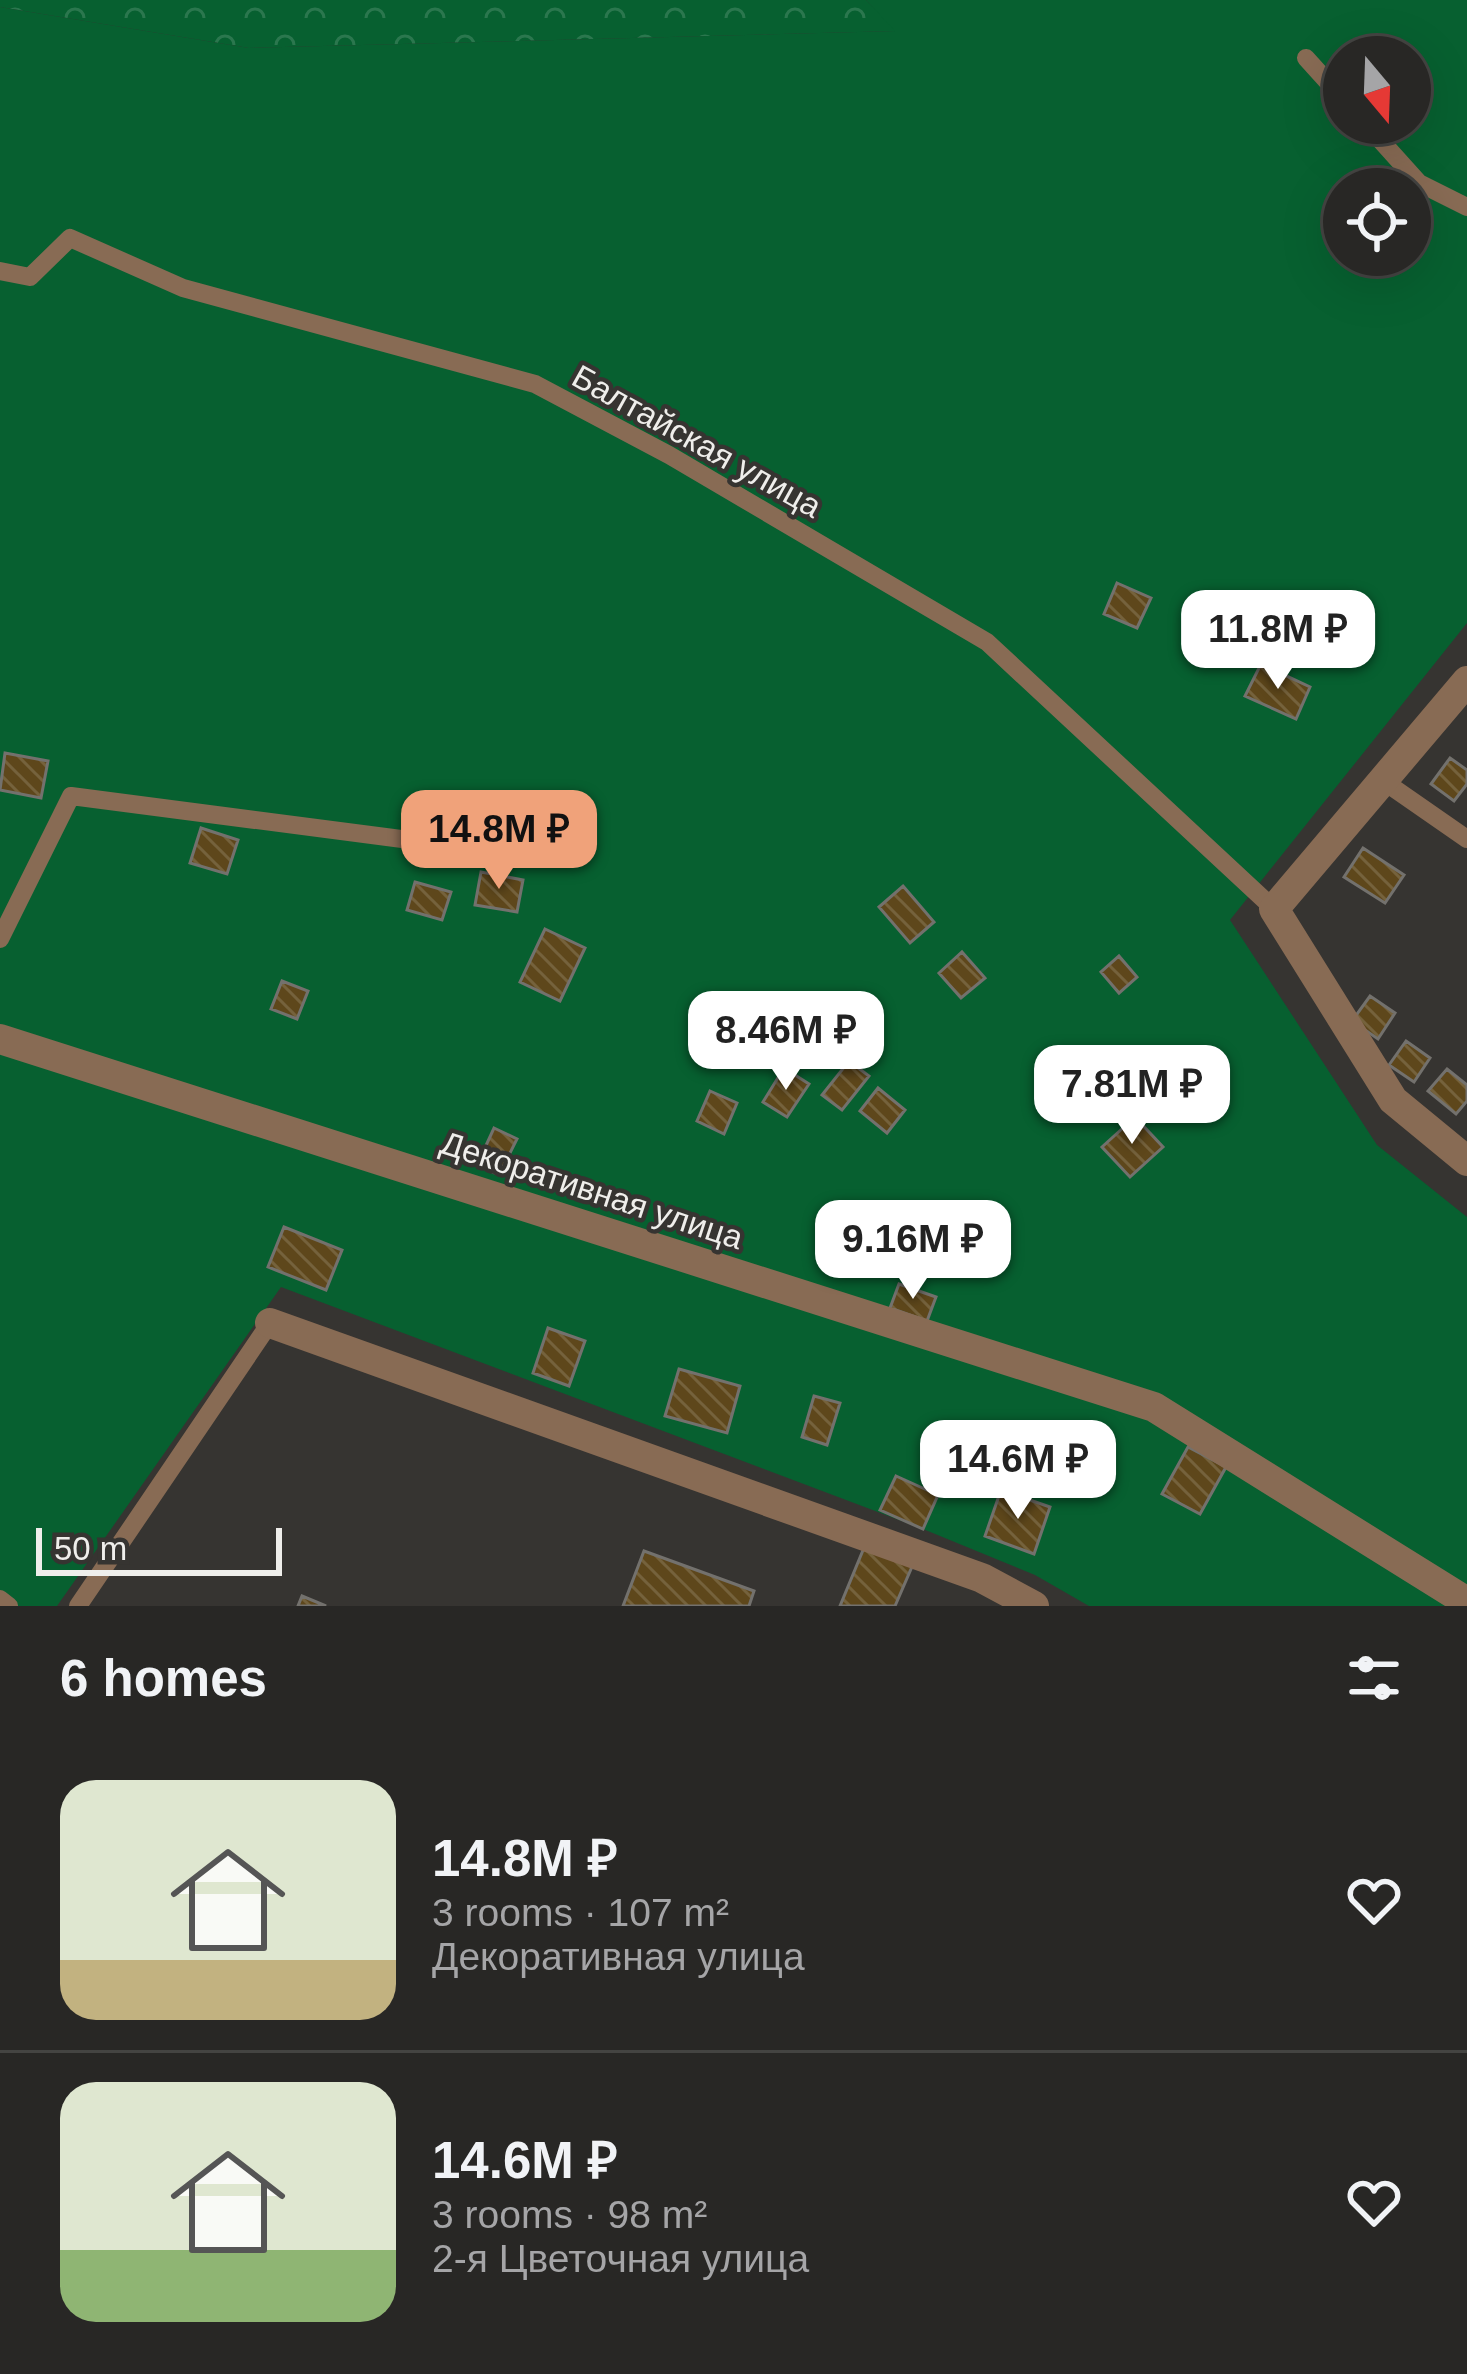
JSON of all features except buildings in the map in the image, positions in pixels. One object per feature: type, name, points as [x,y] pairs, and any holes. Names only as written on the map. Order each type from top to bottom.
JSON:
[{"type":"street","points":[[1467,680],[1274,909],[1393,1100],[1467,1161]]},
{"type":"street","name":"Декоративная улица","points":[[0,1039],[1154,1407],[1467,1602]]},
{"type":"street","points":[[270,1323],[976,1592],[1034,1606]]},
{"type":"lane","points":[[1306,58],[1323,77]]},
{"type":"lane","points":[[1384,144],[1419,184],[1467,206]]},
{"type":"lane","name":"Балтайская улица","points":[[0,271],[30,277],[70,238],[183,288],[536,384],[669,455],[987,642],[1274,909]]},
{"type":"lane","points":[[1382,780],[1467,839]]},
{"type":"lane","points":[[0,939],[71,796],[518,854]]},
{"type":"lane","points":[[78,1606],[270,1323]]},
{"type":"lane","points":[[0,1599],[9,1606]]},
{"type":"green space","points":[[0,0],[866,0],[897,31],[249,48],[0,7]]},
{"type":"green space","points":[[866,0],[1467,0],[1467,623],[1230,920],[1377,1145],[1467,1217],[1467,1606],[1089,1606],[1035,1575],[923,1529],[281,1287],[57,1606],[0,1606],[0,7],[249,48],[895,31]]}]
